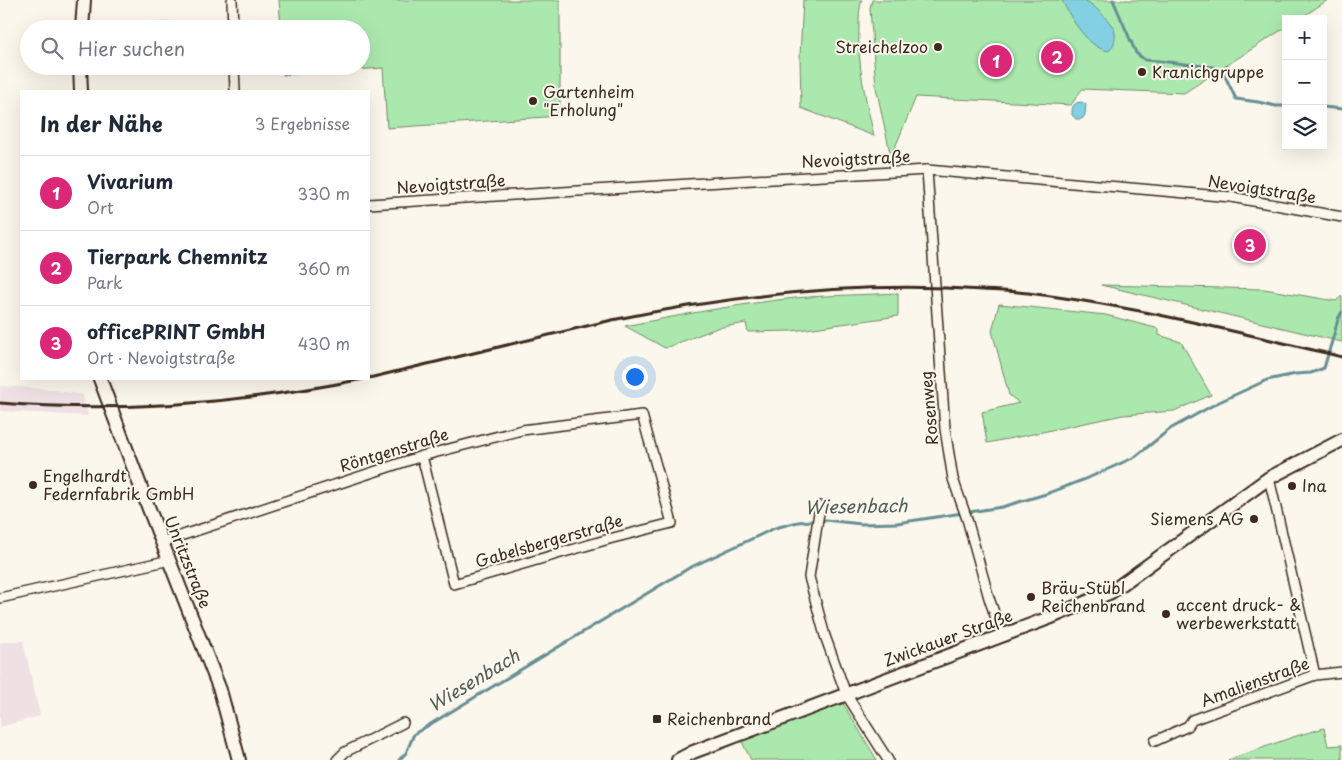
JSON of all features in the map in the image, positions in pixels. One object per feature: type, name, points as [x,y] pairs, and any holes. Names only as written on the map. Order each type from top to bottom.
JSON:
[{"type":"main road","points":[[83,20],[84,0]]},
{"type":"main road","points":[[80,75],[81,90]]},
{"type":"main road","name":"Unritzstraße","points":[[100,380],[220,690],[238,760]]},
{"type":"main road","name":"Zwickauer Straße","points":[[679,760],[693,752],[1002,636],[1111,592],[1269,478],[1342,440]]},
{"type":"street","points":[[232,0],[233,20]]},
{"type":"street","points":[[234,75],[235,90]]},
{"type":"street","name":"Nevoigtstraße","points":[[370,204],[927,170],[1231,198],[1342,217]]},
{"type":"street","name":"Rosenweg","points":[[927,170],[945,429],[953,479],[1002,636]]},
{"type":"street","name":"Röntgenstraße","points":[[162,542],[422,456],[522,430],[642,415]]},
{"type":"street","name":"Gabelsbergerstraße","points":[[422,456],[454,584],[608,539],[672,523],[642,415]]},
{"type":"street","points":[[1269,478],[1315,675]]},
{"type":"street","points":[[819,509],[809,578],[846,694],[888,760]]},
{"type":"street","points":[[0,598],[170,560]]},
{"type":"street","name":"Amalienstraße","points":[[1155,741],[1188,726],[1192,720],[1315,675],[1342,672]]},
{"type":"street","points":[[336,760],[345,752],[403,723]]},
{"type":"shaded area","points":[[0,386],[48,389],[83,395],[88,416],[0,411]]},
{"type":"shaded area","points":[[23,641],[40,716],[0,727],[0,643]]},
{"type":"green space","points":[[279,0],[560,0],[560,116],[387,128],[383,68],[370,69],[370,20],[280,20]]},
{"type":"green space","points":[[803,0],[862,0],[859,17],[859,55],[874,136],[801,108],[800,56]]},
{"type":"green space","points":[[872,0],[1328,0],[1305,15],[1282,15],[1282,30],[1184,93],[1082,89],[1071,105],[916,97],[891,157],[876,87],[870,8]]},
{"type":"green space","points":[[1101,285],[1264,289],[1336,301],[1342,296],[1342,342]]},
{"type":"green space","points":[[898,293],[898,316],[792,331],[748,332],[746,323],[717,328],[665,348],[625,326],[774,300]]},
{"type":"green space","points":[[999,304],[1106,315],[1159,329],[1159,335],[1181,342],[1211,395],[1174,411],[1123,415],[987,443],[982,412],[1019,403],[1009,395],[992,331]]},
{"type":"green space","points":[[841,700],[877,760],[751,760],[741,740]]},
{"type":"green space","points":[[1324,728],[1328,746],[1342,745],[1342,760],[1228,760],[1293,737]]},
{"type":"water","points":[[1062,0],[1086,1],[1106,18],[1114,29],[1115,35],[1114,44],[1109,51],[1094,45],[1087,38],[1075,23]]},
{"type":"water","points":[[1076,103],[1086,104],[1085,115],[1082,119],[1076,119],[1072,115],[1072,108]]},
{"type":"waterway","points":[[1113,0],[1136,53],[1145,60],[1213,67],[1223,72],[1236,99],[1282,106]]},
{"type":"waterway","points":[[1327,107],[1342,109]]},
{"type":"waterway","name":"Wiesenbach","points":[[399,760],[406,753],[414,734],[689,568],[775,528],[798,522],[825,520],[861,524],[897,523],[1002,507],[1046,494],[1088,478],[1135,457],[1170,429],[1217,403],[1267,380],[1311,373],[1324,368],[1338,319],[1342,312]]},
{"type":"railway","points":[[370,378],[612,320],[658,311],[796,292],[889,287],[1011,291],[1068,298],[1186,321],[1342,357]]},
{"type":"railway","points":[[0,403],[91,407],[182,404],[273,394],[357,380]]},
{"type":"place","name":"Streichelzoo","points":[[938,47]]},
{"type":"place","name":"Tierpark Chemnitz","points":[[1057,57]]},
{"type":"place","name":"Vivarium","points":[[996,61]]},
{"type":"place","name":"Kranichgruppe","points":[[1142,72]]},
{"type":"place","name":"Gartenheim \"Erholung\"","points":[[533,101]]},
{"type":"place","name":"officePRINT GmbH","points":[[1250,245]]},
{"type":"place","name":"Engelhardt Federnfabrik GmbH","points":[[33,485]]},
{"type":"place","name":"Ina","points":[[1292,486]]},
{"type":"place","name":"Siemens AG","points":[[1254,519]]},
{"type":"place","name":"Bräu-Stübl Reichenbrand","points":[[1031,597]]},
{"type":"place","name":"accent druck- & werbewerkstatt","points":[[1166,614]]},
{"type":"place","name":"Reichenbrand","points":[[657,719]]}]
